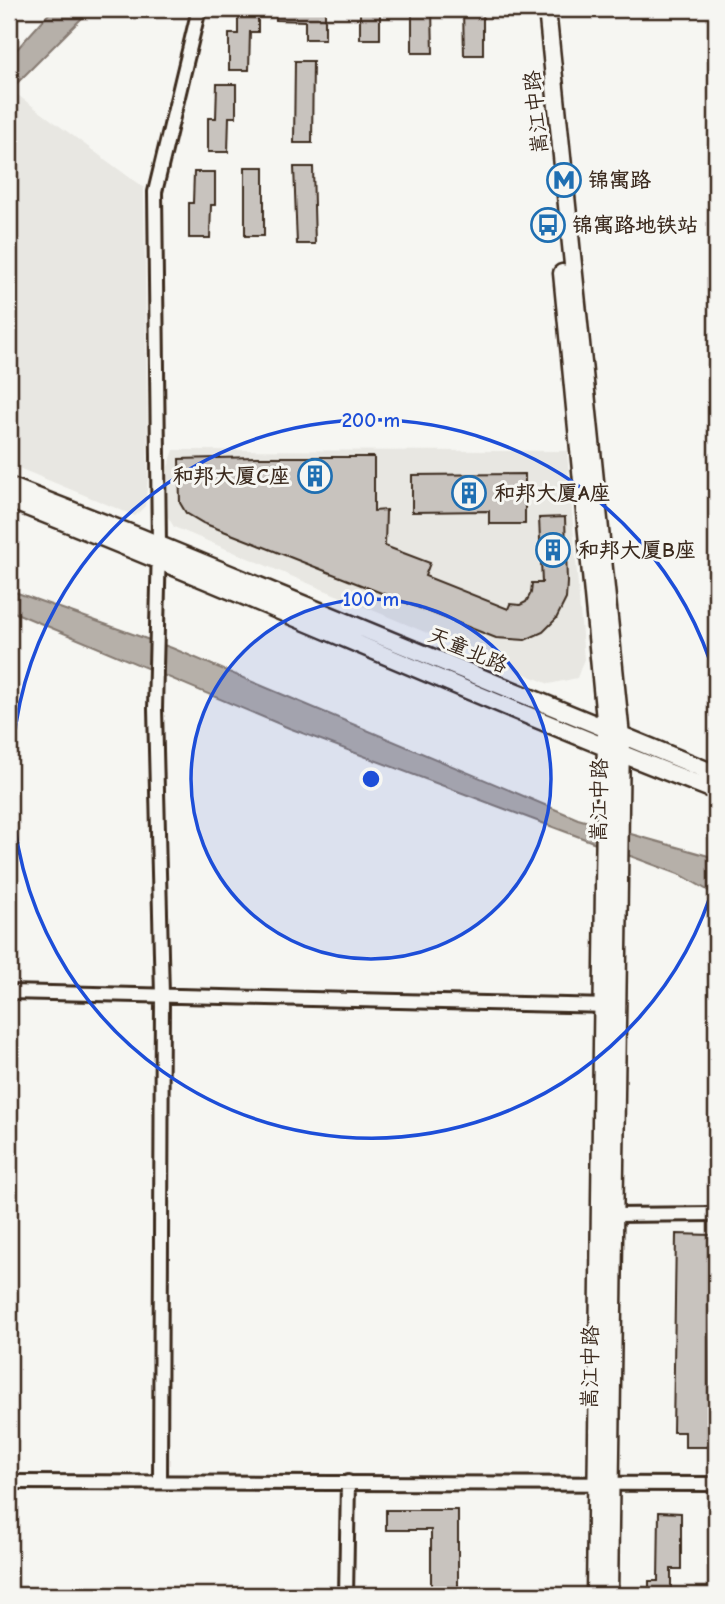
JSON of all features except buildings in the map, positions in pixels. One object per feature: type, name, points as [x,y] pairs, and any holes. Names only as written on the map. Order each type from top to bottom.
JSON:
[{"type":"main road","name":"嵩江中路","points":[[537,9],[614,733]]},
{"type":"main road","name":"嵩江中路","points":[[547,9],[614,733],[603,1483],[608,1595]]},
{"type":"main road","name":"天童北路","points":[[9,486],[158,552],[716,774]]},
{"type":"main road","points":[[9,500],[142,552],[158,552],[613,751],[716,791]]},
{"type":"main road","name":"嵩江中路","points":[[595,1595],[603,1483],[613,1214],[609,1006],[618,895],[620,810],[613,751]]},
{"type":"street","points":[[160,1482],[162,995],[155,709],[158,552],[155,192],[199,9]]},
{"type":"street","points":[[9,992],[609,1006]]},
{"type":"street","points":[[613,1214],[716,1214]]},
{"type":"street","points":[[9,1482],[716,1484]]},
{"type":"street","points":[[346,1595],[348,1482]]},
{"type":"shaded area","points":[[53,9],[91,9],[9,91],[9,58]]},
{"type":"shaded area","points":[[12,91],[144,188],[148,479],[145,506],[135,516],[9,464],[9,95]]},
{"type":"shaded area","points":[[174,450],[567,451],[584,659],[577,678],[549,684],[174,527],[168,517],[168,467]]},
{"type":"shaded area","points":[[9,590],[172,648],[578,819],[712,857],[716,859],[716,895],[681,875],[289,728],[9,610]]},
{"type":"place","name":"锦寓路","points":[[564,180]]},
{"type":"place","name":"锦寓路地铁站","points":[[548,225]]},
{"type":"place","name":"和邦大厦C座","points":[[315,476]]},
{"type":"place","name":"和邦大厦A座","points":[[469,493]]},
{"type":"place","name":"和邦大厦B座","points":[[553,550]]}]
